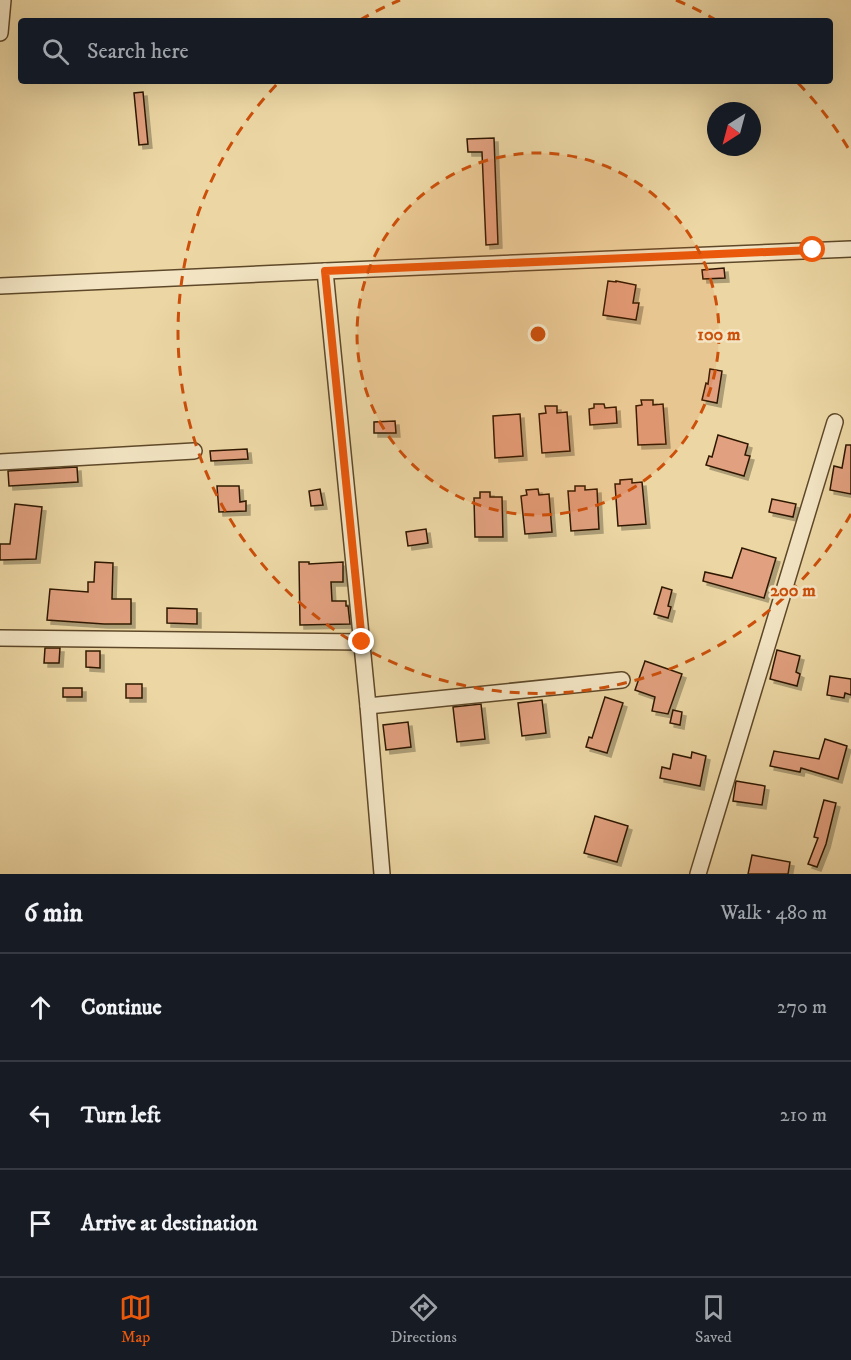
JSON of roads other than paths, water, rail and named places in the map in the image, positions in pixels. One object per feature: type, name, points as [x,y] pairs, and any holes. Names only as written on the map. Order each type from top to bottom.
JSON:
[{"type":"street","points":[[0,33],[3,0]]},
{"type":"street","points":[[0,286],[851,249]]},
{"type":"street","points":[[325,271],[362,642],[382,874]]},
{"type":"street","points":[[698,874],[835,422]]},
{"type":"street","points":[[0,462],[194,451]]},
{"type":"street","points":[[0,638],[362,642]]},
{"type":"street","points":[[368,706],[622,680]]}]
